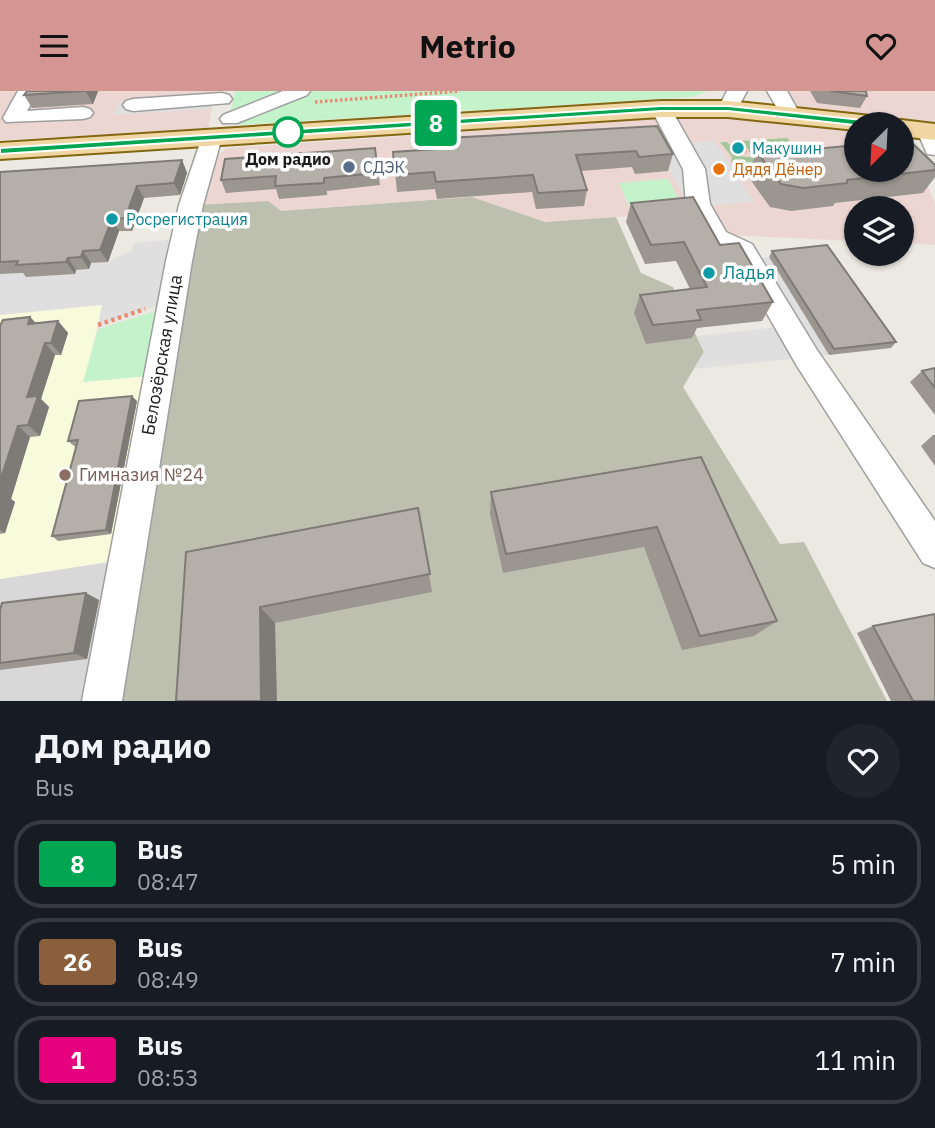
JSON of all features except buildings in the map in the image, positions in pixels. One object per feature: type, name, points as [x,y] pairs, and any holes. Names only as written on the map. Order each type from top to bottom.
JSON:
[{"type":"main road","points":[[0,151],[661,109],[732,100],[790,114],[844,121]]},
{"type":"street","points":[[28,91],[13,118],[83,113]]},
{"type":"street","points":[[777,91],[790,114]]},
{"type":"street","points":[[253,110],[307,97]]},
{"type":"street","points":[[133,105],[222,99]]},
{"type":"street","points":[[661,109],[694,169],[698,204],[717,238],[743,250],[807,358],[935,551]]},
{"type":"street","points":[[40,149],[56,115]]},
{"type":"street","name":"Белозёрская улица","points":[[102,701],[123,568],[191,205],[212,137]]},
{"type":"path","points":[[307,97],[460,91]]},
{"type":"path","points":[[739,151],[812,148],[807,142]]},
{"type":"path","points":[[98,325],[155,306]]},
{"type":"shaded area","points":[[0,91],[215,91],[208,129],[0,140]]},
{"type":"shaded area","points":[[788,91],[935,91],[935,127],[914,124],[914,112],[844,112],[844,114],[804,109],[794,104]]},
{"type":"shaded area","points":[[212,96],[208,109],[113,115],[119,101]]},
{"type":"shaded area","points":[[713,115],[844,129],[844,182],[914,182],[914,152],[935,204],[935,245],[914,244],[914,196],[844,196],[844,240],[704,234],[688,212],[545,222],[472,197],[281,211],[198,205],[216,156],[227,148]]},
{"type":"shaded area","points":[[715,141],[754,202],[690,207],[656,145]]},
{"type":"shaded area","points":[[472,197],[545,222],[616,217],[641,273],[673,287],[704,352],[683,387],[780,544],[804,542],[887,701],[114,701],[198,205],[268,201],[281,211]]},
{"type":"shaded area","points":[[168,240],[166,303],[98,325],[102,305],[0,315],[0,274],[74,274],[76,270],[89,269],[91,263],[108,262],[131,251],[134,243]]},
{"type":"shaded area","points":[[769,257],[829,355],[694,369],[704,352],[697,336],[788,326],[749,259]]},
{"type":"shaded area","name":"Гимназия №24","points":[[103,304],[84,382],[147,376],[114,561],[0,579],[0,315]]},
{"type":"shaded area","points":[[114,561],[91,701],[0,701],[0,579]]},
{"type":"green space","points":[[235,91],[708,91],[692,97],[238,125],[229,121]]},
{"type":"green space","points":[[787,138],[790,141],[771,144],[786,167],[765,170],[737,166],[731,162],[732,157],[720,142],[727,142],[739,156],[759,158],[759,154],[744,147],[740,141]]},
{"type":"green space","points":[[668,179],[685,212],[634,217],[619,183]]},
{"type":"green space","points":[[159,310],[147,376],[83,382],[98,329]]},
{"type":"bus line","name":"8","points":[[0,151],[661,109],[728,109],[844,121]]},
{"type":"place","name":"Дом радио","points":[[288,132]]},
{"type":"place","name":"Макушин","points":[[738,148]]},
{"type":"place","name":"СДЭК","points":[[349,167]]},
{"type":"place","name":"Дядя Дёнер","points":[[719,169]]},
{"type":"place","name":"Росрегистрация","points":[[112,219]]},
{"type":"place","name":"Ладья","points":[[709,273]]},
{"type":"place","name":"Гимназия №24","points":[[65,475]]}]
